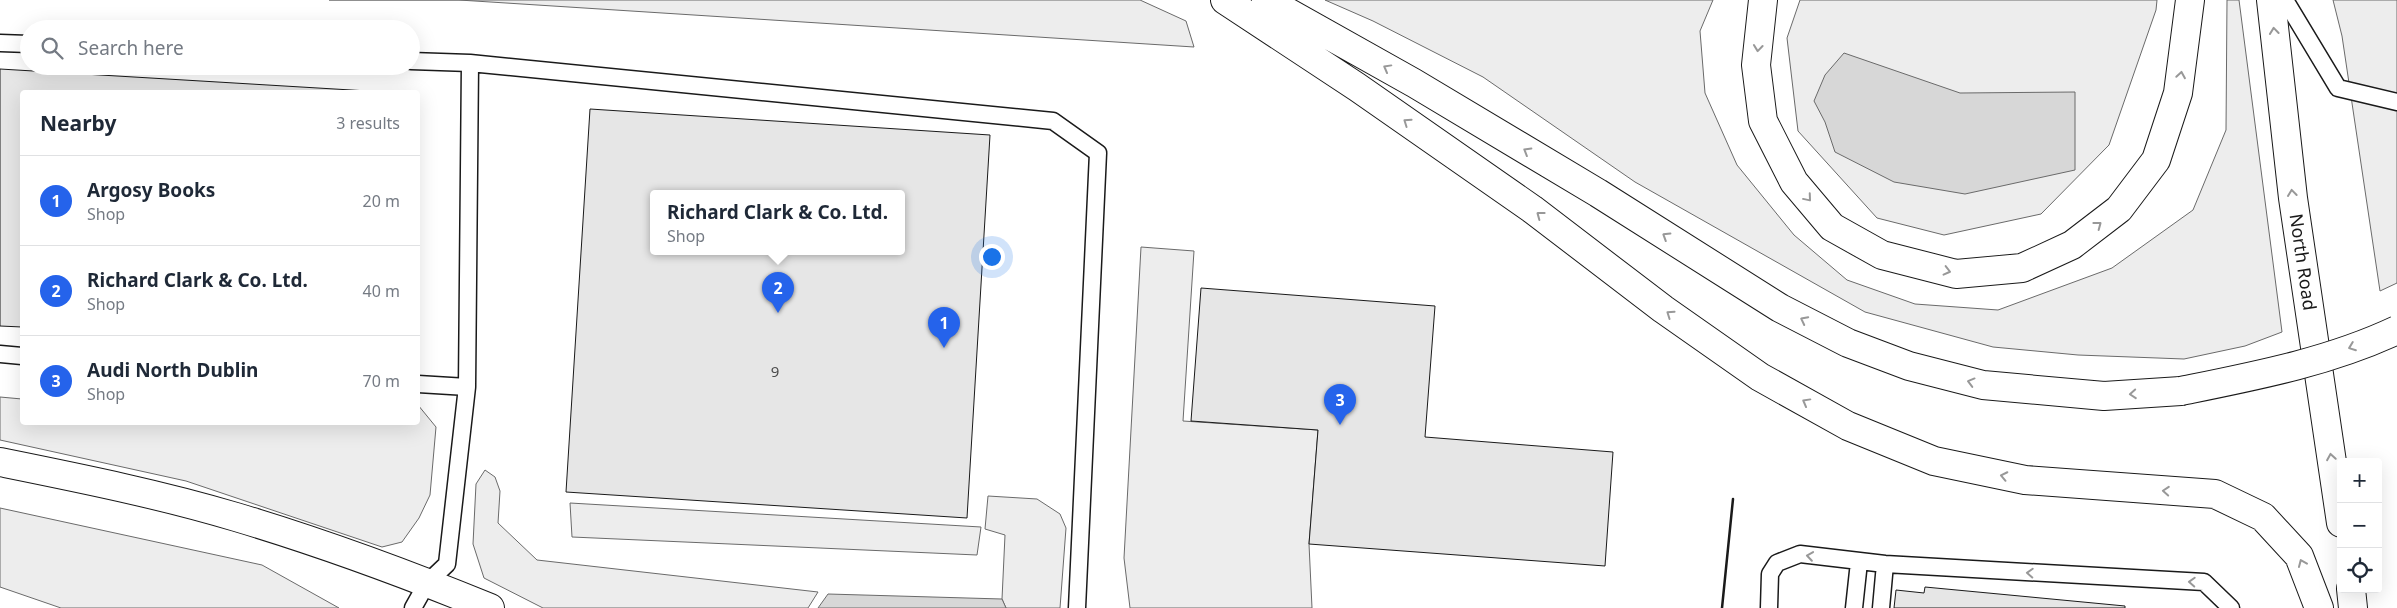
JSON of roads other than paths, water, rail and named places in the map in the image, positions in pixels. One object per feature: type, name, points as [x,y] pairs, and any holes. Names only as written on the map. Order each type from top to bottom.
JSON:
[{"type":"main road","points":[[1225,0],[1357,88],[1524,204],[1663,309],[1760,376],[1848,426],[1934,461],[2025,480],[2215,494],[2263,517],[2299,556],[2319,608]]},
{"type":"main road","points":[[1266,0],[1439,98],[1598,193],[1780,308],[1848,343],[1909,366],[1983,385],[2104,396],[2181,391],[2262,375],[2324,358],[2397,330]]},
{"type":"main road","points":[[1763,0],[1756,64],[1763,121],[1794,182],[1832,227],[1882,255],[1956,274],[2022,268],[2072,245],[2119,209],[2156,160],[2178,93],[2190,0]]},
{"type":"main road","name":"North Road","points":[[2271,0],[2293,198],[2338,503]]},
{"type":"main road","points":[[0,462],[81,479],[235,517],[348,553],[490,608]]},
{"type":"main road","points":[[2351,593],[2353,608]]},
{"type":"lane","points":[[2285,0],[2338,88],[2397,102]]},
{"type":"lane","points":[[0,43],[20,44]]},
{"type":"lane","points":[[420,61],[470,63],[1053,121],[1098,152],[1077,608]]},
{"type":"lane","points":[[413,608],[428,583],[447,564],[467,388],[470,63]]},
{"type":"lane","points":[[0,354],[20,356]]},
{"type":"lane","points":[[420,384],[467,388]]},
{"type":"lane","points":[[1769,608],[1770,574],[1778,563],[1800,554],[1885,564],[2204,582],[2230,608]]},
{"type":"lane","points":[[1854,608],[1859,562]]},
{"type":"lane","points":[[1881,608],[1885,564]]},
{"type":"place","name":"Richard Clark & Co. Ltd.","points":[[778,313]]},
{"type":"place","name":"Argosy Books","points":[[944,348]]},
{"type":"place","name":"Audi North Dublin","points":[[1340,425]]}]
